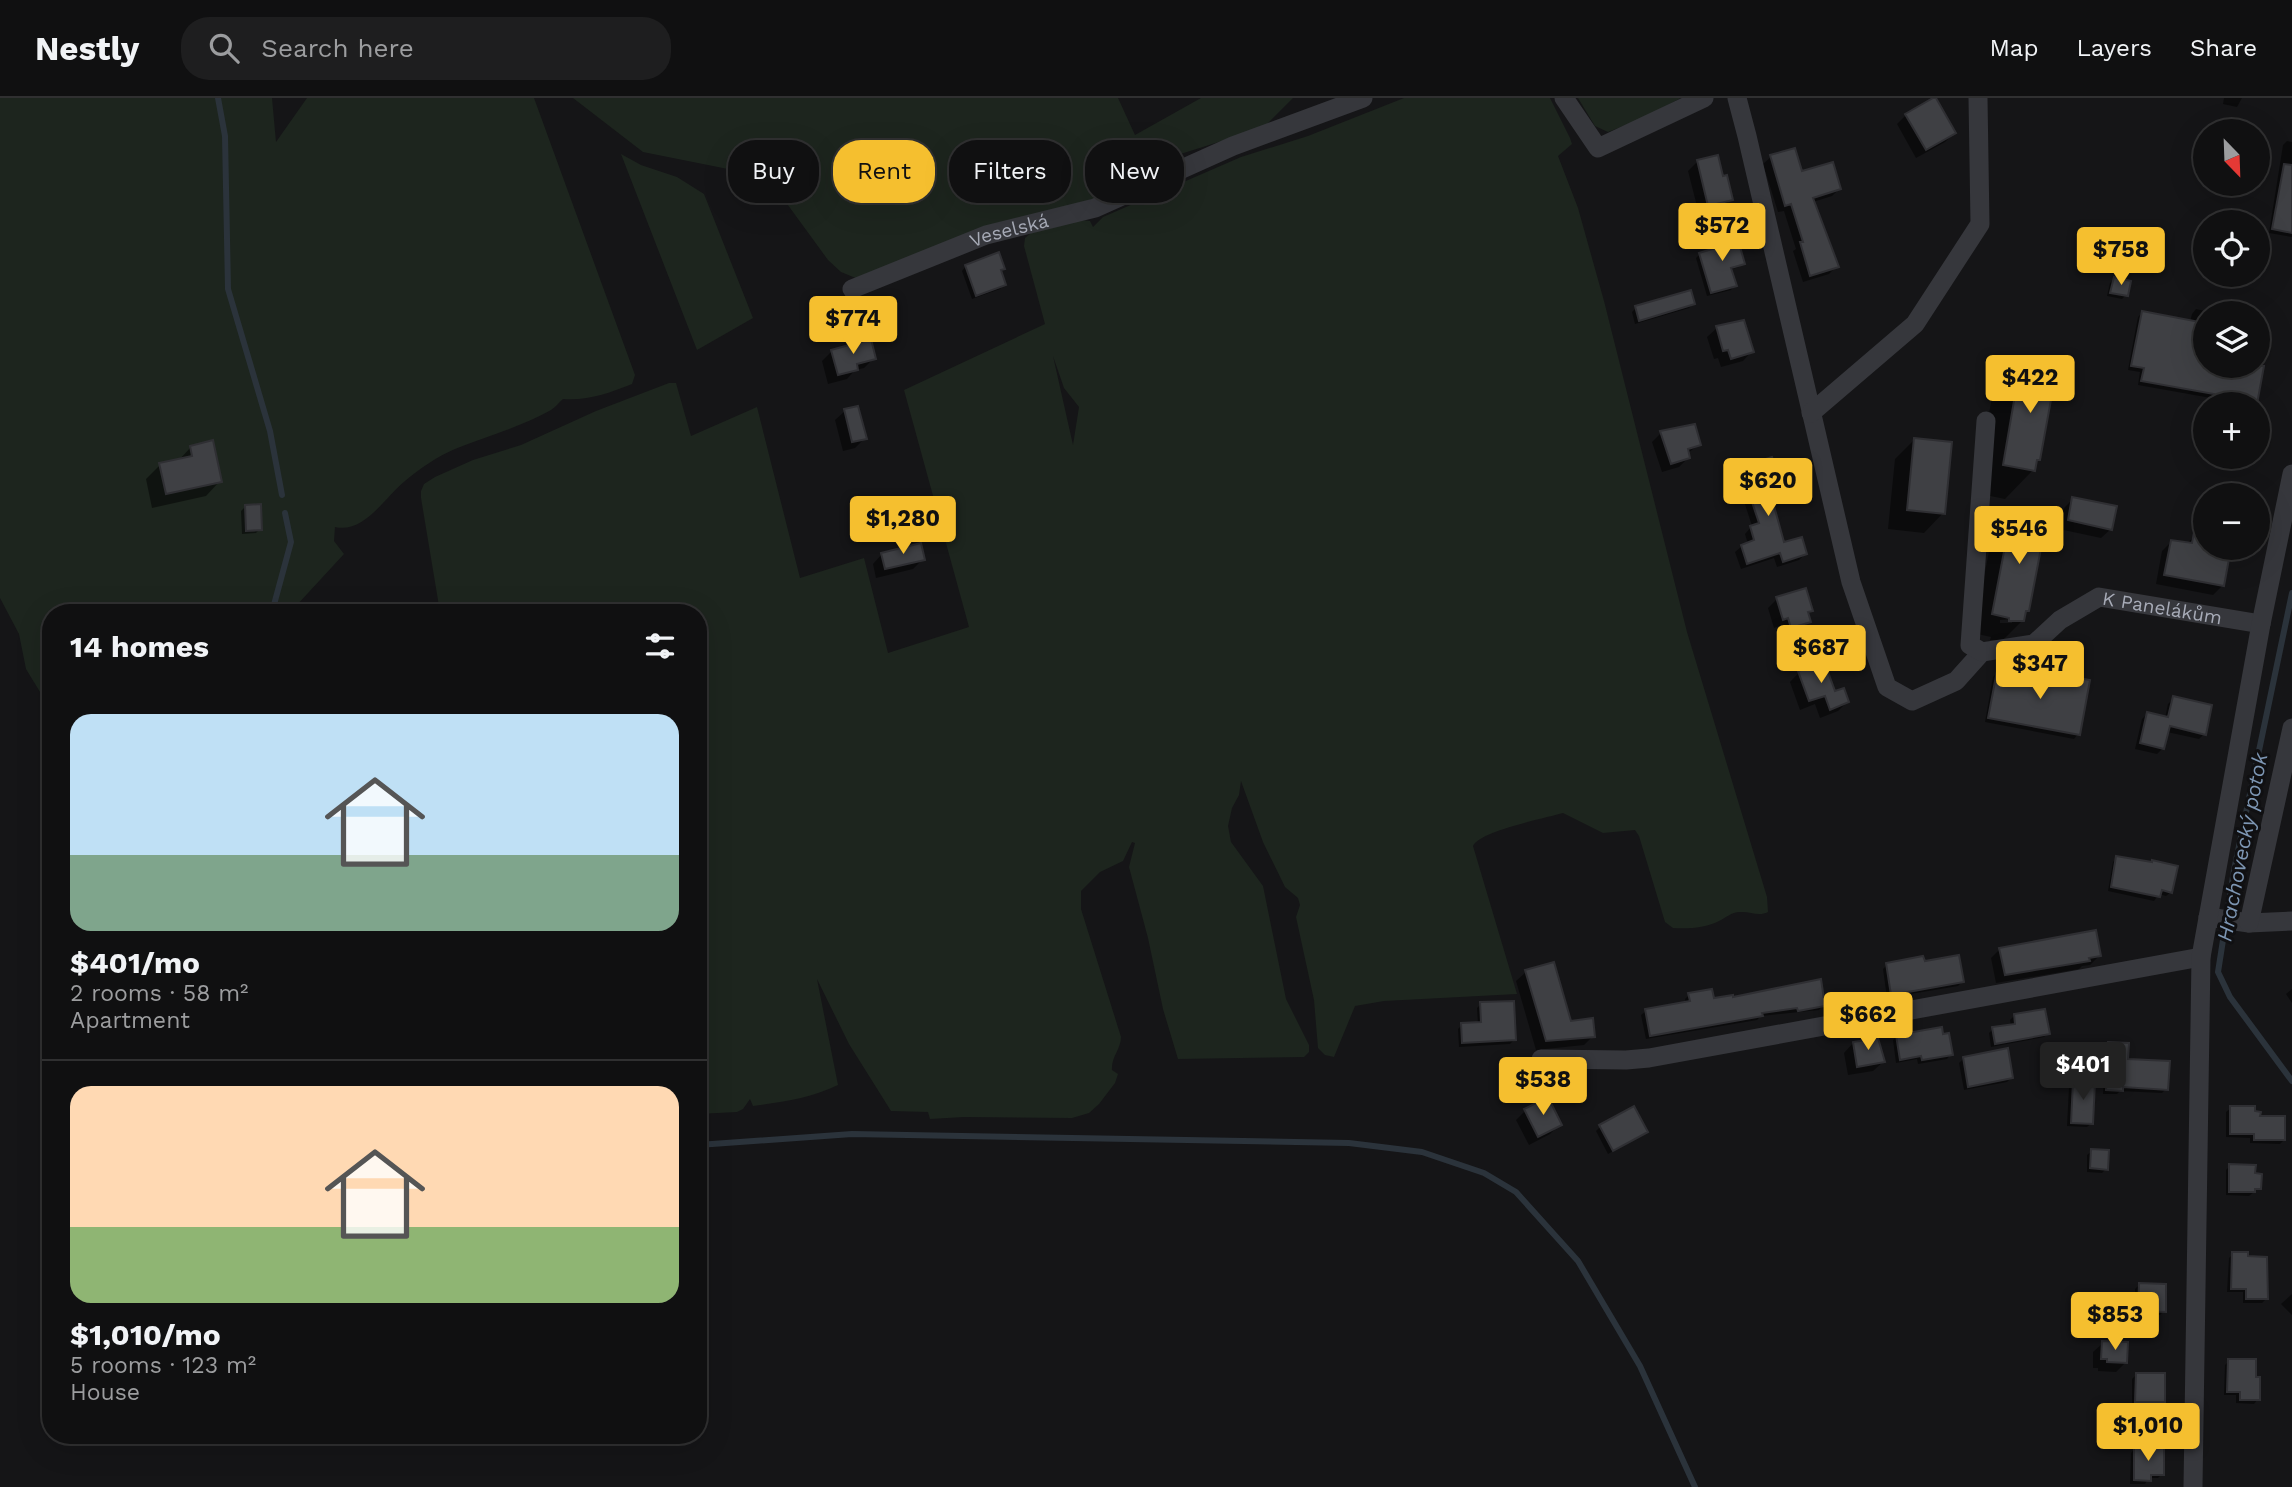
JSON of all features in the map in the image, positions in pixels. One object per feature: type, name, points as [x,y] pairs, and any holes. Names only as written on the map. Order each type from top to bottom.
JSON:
[{"type":"street","name":"Veselská","points":[[852,289],[986,235],[1095,208],[1233,146],[1363,98]]},
{"type":"street","points":[[1564,98],[1598,148],[1704,98]]},
{"type":"street","points":[[1737,98],[1851,582],[1887,687],[1912,701],[1956,681],[1982,652],[1970,645],[1986,421]]},
{"type":"street","points":[[1811,413],[1916,324],[1980,224],[1978,98]]},
{"type":"street","points":[[2228,920],[2261,624],[2292,474]]},
{"type":"street","name":"K Panelákům","points":[[1982,652],[2034,644],[2060,620],[2099,597],[2261,624]]},
{"type":"street","points":[[2193,1487],[2201,957],[2228,920],[2292,728]]},
{"type":"street","points":[[2228,920],[2292,921]]},
{"type":"street","points":[[1541,1059],[1649,1058],[2201,957]]},
{"type":"shaded area","points":[[0,98],[272,98],[276,142],[307,98],[534,98],[635,375],[632,384],[590,398],[563,399],[540,416],[455,449],[422,467],[365,520],[346,528],[335,527],[334,541],[344,554],[298,604],[42,604],[42,695],[26,669],[19,634],[0,598]]},
{"type":"shaded area","points":[[573,98],[1118,98],[1135,135],[1201,98],[1293,98],[1263,128],[1184,153],[1184,140],[1085,140],[1085,202],[858,279],[841,272],[828,260],[786,203],[819,203],[819,140],[728,140],[728,169],[643,152]]},
{"type":"shaded area","points":[[1404,98],[1550,98],[1572,144],[1558,156],[1578,208],[1604,301],[1687,632],[1767,897],[1768,912],[1737,912],[1708,925],[1673,928],[1665,922],[1635,830],[1603,833],[1563,813],[1500,830],[1478,840],[1473,846],[1517,994],[1384,1001],[1355,1006],[1334,1057],[1325,1055],[1318,1048],[1314,1000],[1296,917],[1300,905],[1298,898],[1285,887],[1263,842],[1241,781],[1228,826],[1231,842],[1263,886],[1286,999],[1309,1045],[1309,1052],[1304,1057],[1178,1059],[1163,1009],[1129,867],[1135,843],[1132,842],[1123,861],[1100,872],[1081,891],[1081,909],[1121,1037],[1112,1065],[1112,1070],[1118,1074],[1115,1083],[1089,1113],[1072,1118],[930,1119],[928,1112],[891,1111],[849,1044],[817,979],[838,1085],[775,1103],[753,1106],[750,1099],[743,1109],[737,1112],[707,1114],[707,604],[439,604],[421,498],[424,484],[473,460],[521,445],[596,411],[669,383],[676,383],[691,436],[757,407],[800,578],[864,558],[888,653],[969,627],[904,390],[1045,324],[1024,246],[1025,238],[1031,233],[1081,220],[1090,221],[1093,227],[1103,217],[1135,203],[1184,203],[1184,182],[1241,157],[1308,136]],"holes":[[[1053,356],[1064,388],[1079,407],[1073,445]]]},
{"type":"shaded area","points":[[1578,98],[1681,98],[1641,119],[1608,132],[1595,126]]},
{"type":"shaded area","points":[[621,154],[641,165],[677,177],[704,194],[753,318],[697,350]]},
{"type":"building","points":[[1936,98],[1956,133],[1926,150],[1905,114]]},
{"type":"building","points":[[1795,148],[1802,171],[1833,162],[1841,189],[1813,198],[1839,267],[1810,276],[1791,204],[1785,206],[1770,155]]},
{"type":"building","points":[[1718,155],[1723,176],[1727,175],[1733,200],[1708,206],[1697,160]]},
{"type":"building","points":[[2284,164],[2292,165],[2292,233],[2272,229]]},
{"type":"building","points":[[1736,233],[1745,264],[1731,268],[1737,286],[1711,293],[1699,253],[1722,246],[1720,237]]},
{"type":"building","points":[[999,252],[1005,269],[1001,270],[1006,285],[976,296],[965,265]]},
{"type":"building","points":[[2114,277],[2131,281],[2128,296],[2110,293]]},
{"type":"building","points":[[1691,290],[1695,304],[1639,321],[1635,306]]},
{"type":"building","points":[[2142,311],[2193,321],[2193,378],[2262,378],[2259,392],[2203,392],[2141,381],[2144,368],[2131,366]]},
{"type":"building","points":[[1744,320],[1754,352],[1731,359],[1728,350],[1723,351],[1716,326]]},
{"type":"building","points":[[871,339],[876,359],[857,364],[858,370],[838,375],[831,350]]},
{"type":"building","points":[[2021,360],[2057,367],[2040,460],[2037,460],[2035,471],[2003,465]]},
{"type":"building","points":[[858,406],[867,439],[852,442],[844,409]]},
{"type":"building","points":[[1695,424],[1701,445],[1688,449],[1690,458],[1671,464],[1660,431]]},
{"type":"building","points":[[1914,438],[1952,442],[1945,514],[1907,510]]},
{"type":"building","points":[[213,440],[222,482],[166,494],[159,463],[192,456],[190,446]]},
{"type":"building","points":[[1772,457],[1781,485],[1769,488],[1784,542],[1802,537],[1807,554],[1783,562],[1780,553],[1747,564],[1741,545],[1754,540],[1750,526],[1759,523],[1747,487],[1753,485],[1747,465]]},
{"type":"building","points":[[2072,497],[2117,506],[2112,530],[2068,520]]},
{"type":"building","points":[[261,504],[262,530],[246,531],[245,505]]},
{"type":"building","points":[[2012,510],[2047,517],[2029,611],[2026,611],[2024,621],[2009,621],[2009,618],[1992,614]]},
{"type":"building","points":[[2193,538],[2193,560],[2229,560],[2224,586],[2164,575],[2171,540],[2192,543]]},
{"type":"building","points":[[921,543],[925,560],[885,569],[881,553]]},
{"type":"building","points":[[1806,588],[1813,611],[1808,612],[1811,622],[1791,628],[1788,618],[1783,620],[1776,597]]},
{"type":"building","points":[[1809,659],[1818,664],[1824,661],[1835,691],[1844,688],[1849,702],[1830,710],[1825,696],[1809,701],[1798,671],[1804,669]]},
{"type":"building","points":[[2032,670],[2090,680],[2080,735],[1988,718],[1997,671],[2031,677]]},
{"type":"building","points":[[2173,696],[2212,705],[2206,735],[2170,726],[2164,749],[2140,743],[2147,712],[2168,717]]},
{"type":"building","points":[[2116,856],[2178,866],[2172,893],[2162,890],[2160,897],[2111,887]]},
{"type":"building","points":[[2096,930],[2101,956],[2089,958],[2090,961],[2005,975],[1999,948]]},
{"type":"building","points":[[1959,955],[1964,982],[1891,995],[1886,963],[1923,956],[1925,961]]},
{"type":"building","points":[[1554,962],[1571,1021],[1593,1018],[1595,1037],[1546,1041],[1525,970]]},
{"type":"building","points":[[1821,979],[1825,1006],[1762,1013],[1763,1016],[1650,1036],[1645,1009],[1690,1001],[1688,993],[1712,989],[1714,998],[1733,997]]},
{"type":"building","points":[[1514,1001],[1516,1040],[1462,1043],[1461,1023],[1481,1022],[1480,1002]]},
{"type":"building","points":[[2045,1009],[2050,1034],[1995,1044],[1992,1027],[2015,1024],[2014,1014]]},
{"type":"building","points":[[1942,1027],[1943,1034],[1949,1033],[1953,1055],[1900,1060],[1896,1035]]},
{"type":"building","points":[[1878,1038],[1885,1062],[1857,1067],[1853,1042]]},
{"type":"building","points":[[2108,1042],[2129,1043],[2128,1059],[2170,1061],[2168,1090],[2123,1087],[2123,1091],[2106,1090]]},
{"type":"building","points":[[2008,1048],[2013,1078],[1968,1087],[1963,1057]]},
{"type":"building","points":[[2073,1081],[2095,1082],[2093,1124],[2071,1123]]},
{"type":"building","points":[[1548,1097],[1562,1125],[1538,1137],[1524,1109]]},
{"type":"building","points":[[1634,1106],[1648,1132],[1613,1151],[1599,1125]]},
{"type":"building","points":[[2230,1106],[2255,1106],[2255,1111],[2261,1112],[2260,1116],[2285,1116],[2285,1140],[2254,1140],[2254,1134],[2230,1134]]},
{"type":"building","points":[[2091,1149],[2109,1150],[2108,1170],[2090,1168]]},
{"type":"building","points":[[2229,1164],[2256,1165],[2255,1173],[2262,1174],[2261,1189],[2255,1189],[2255,1192],[2229,1192]]},
{"type":"building","points":[[2232,1252],[2248,1252],[2248,1256],[2267,1257],[2268,1299],[2246,1299],[2246,1289],[2231,1289]]},
{"type":"building","points":[[2139,1283],[2166,1284],[2166,1312],[2138,1311]]},
{"type":"building","points":[[2102,1341],[2128,1342],[2127,1363],[2101,1359]]},
{"type":"building","points":[[2228,1359],[2256,1359],[2256,1377],[2260,1377],[2260,1400],[2240,1400],[2240,1392],[2227,1392]]},
{"type":"building","points":[[2136,1373],[2165,1373],[2165,1402],[2135,1402]]},
{"type":"building","points":[[2134,1447],[2164,1447],[2164,1475],[2151,1475],[2151,1481],[2134,1480]]},
{"type":"waterway","points":[[218,98],[225,136],[228,289],[270,431],[282,495]]},
{"type":"waterway","points":[[274,604],[291,542],[285,513]]},
{"type":"waterway","name":"Hrachovecký potok","points":[[2292,593],[2234,870],[2218,972],[2230,997],[2292,1081]]},
{"type":"waterway","points":[[707,1144],[852,1134],[1349,1143],[1422,1152],[1484,1173],[1516,1192],[1578,1261],[1640,1366],[1695,1487]]}]
